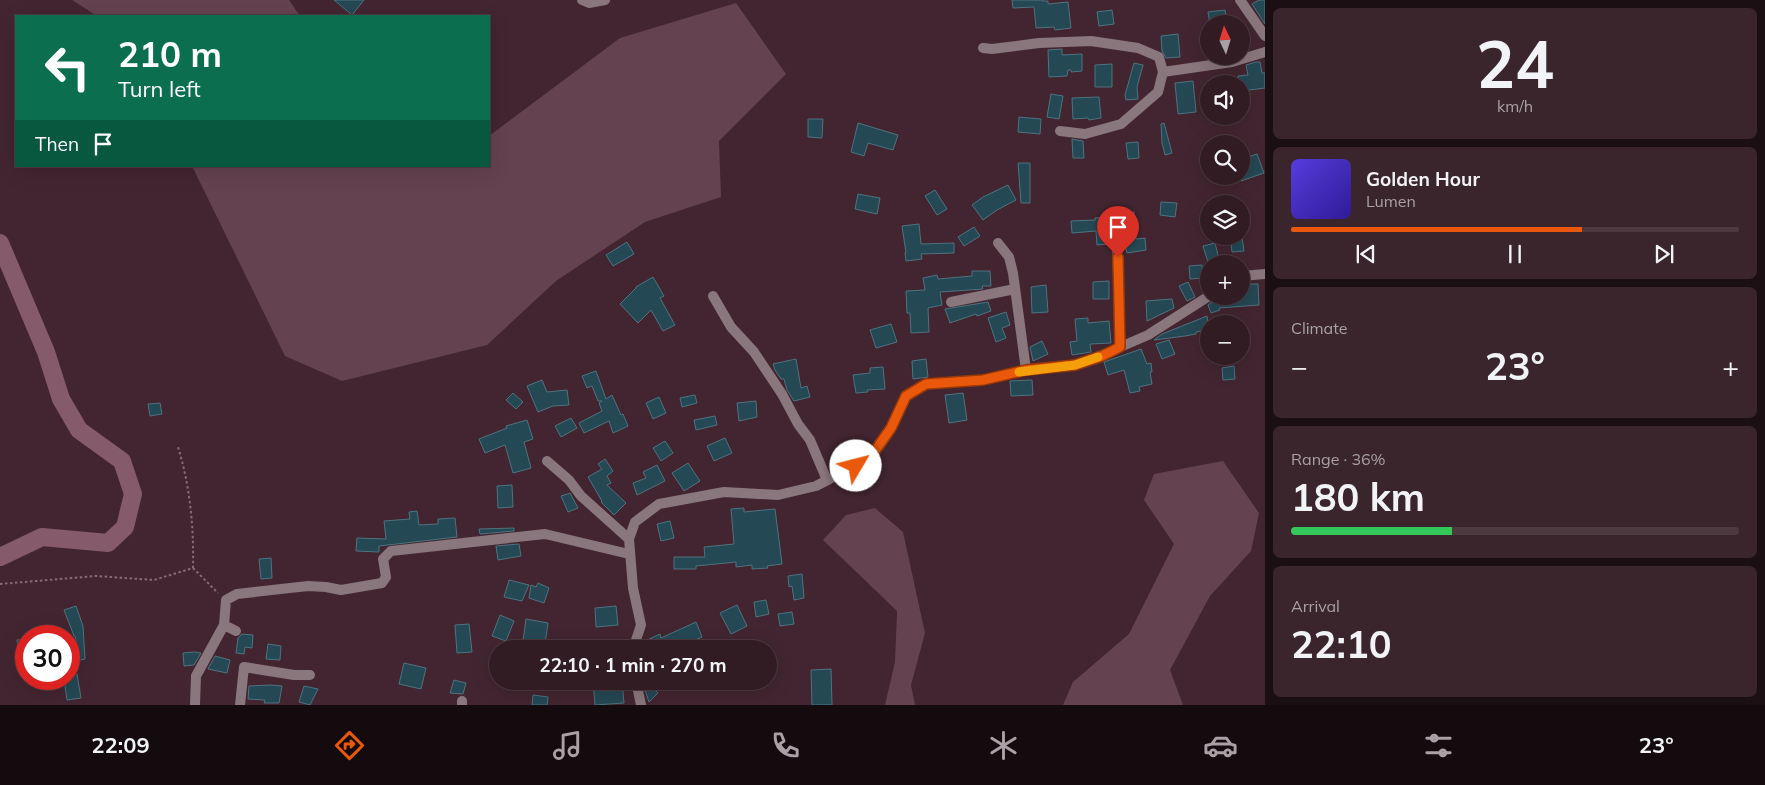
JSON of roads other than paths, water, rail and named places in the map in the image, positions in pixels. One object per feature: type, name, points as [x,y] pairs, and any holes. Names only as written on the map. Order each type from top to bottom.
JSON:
[{"type":"street","points":[[582,0],[589,3],[605,0]]},
{"type":"street","points":[[1240,0],[1265,36]]},
{"type":"street","points":[[983,48],[992,49],[1039,43],[1090,41],[1138,48],[1159,57],[1163,72],[1158,92],[1121,124],[1085,134],[1060,132]]},
{"type":"street","points":[[1163,72],[1232,62],[1265,52]]},
{"type":"street","points":[[1117,239],[1120,347]]},
{"type":"street","points":[[998,243],[1009,257],[1026,370]]},
{"type":"street","points":[[1250,275],[1265,274]]},
{"type":"street","points":[[951,302],[1015,289]]},
{"type":"street","points":[[713,296],[732,328],[754,352],[782,394],[798,424],[810,440],[827,480]]},
{"type":"street","points":[[636,640],[641,625],[633,588],[628,539],[635,522],[659,504],[724,492],[778,495],[816,486],[870,458],[891,428],[906,396],[926,384],[983,380],[1026,370],[1075,365],[1102,356],[1148,335],[1200,302]]},
{"type":"street","points":[[547,462],[569,480],[581,496],[628,539]]},
{"type":"street","points":[[195,705],[196,676],[224,625],[226,600],[238,594],[308,586],[340,590],[382,583],[386,577],[383,559],[391,551],[545,534],[629,554]]},
{"type":"street","points":[[224,625],[236,632]]},
{"type":"street","points":[[240,705],[244,667],[294,675],[310,675]]},
{"type":"street","points":[[638,690],[640,705]]},
{"type":"waterway","points":[[0,243],[46,352],[61,399],[79,430],[122,461],[133,494],[125,527],[108,543],[42,537],[0,557]]}]
